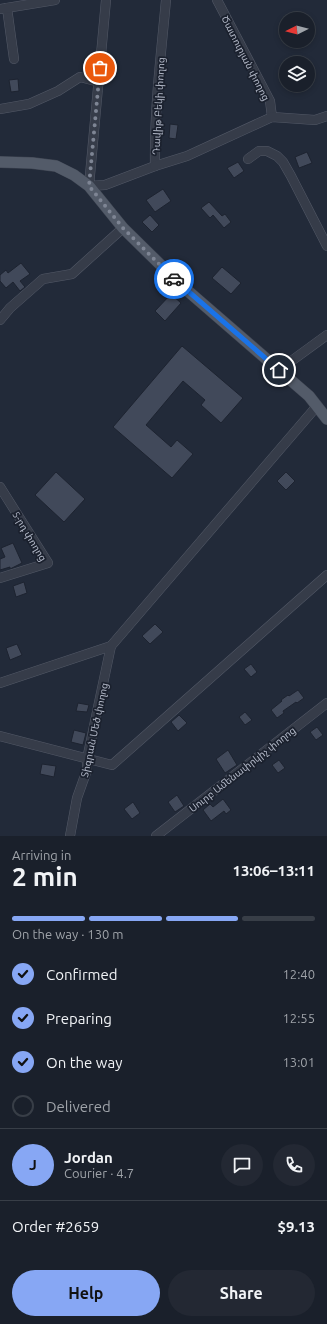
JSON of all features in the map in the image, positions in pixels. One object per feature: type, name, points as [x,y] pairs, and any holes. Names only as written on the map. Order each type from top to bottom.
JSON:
[{"type":"main road","points":[[0,162],[32,163],[56,166],[74,175],[89,186],[123,228],[180,285],[309,396],[327,419]]},
{"type":"street","points":[[14,59],[4,9],[55,0]]},
{"type":"street","points":[[89,186],[106,0]]},
{"type":"street","name":"Դավիթ Բեկի փողոց","points":[[89,186],[105,185],[155,166],[154,130],[166,0]]},
{"type":"street","name":"Ծատուրյան փողոց","points":[[217,0],[270,101],[272,117]]},
{"type":"street","points":[[0,109],[29,104],[58,91],[80,77],[99,82]]},
{"type":"street","points":[[155,166],[187,156],[272,117],[315,120],[327,116]]},
{"type":"street","points":[[248,159],[258,151],[267,151],[277,156],[283,162],[292,176],[327,246]]},
{"type":"street","points":[[0,320],[10,308],[43,279],[72,274],[123,228]]},
{"type":"street","points":[[279,370],[327,335]]},
{"type":"street","points":[[0,683],[111,646],[317,406]]},
{"type":"street","name":"5-րդ փողոց","points":[[0,488],[48,563],[0,578]]},
{"type":"street","points":[[0,736],[112,766],[327,575]]},
{"type":"street","name":"Տիգրան Մեծ փողոց","points":[[70,836],[77,798],[87,770],[87,759],[111,646]]},
{"type":"street","name":"Սուրբ Ամենափրկիչ փողոց","points":[[156,836],[327,702]]},
{"type":"building","points":[[18,79],[19,91],[11,92],[9,80]]},
{"type":"building","points":[[170,124],[178,125],[176,139],[169,138]]},
{"type":"building","points":[[307,152],[312,163],[299,168],[295,157]]},
{"type":"building","points":[[238,162],[244,171],[234,178],[227,168]]},
{"type":"building","points":[[163,189],[171,201],[155,212],[146,200]]},
{"type":"building","points":[[209,202],[222,216],[225,214],[231,222],[224,228],[213,215],[210,218],[201,208]]},
{"type":"building","points":[[150,215],[159,225],[152,232],[142,222]]},
{"type":"building","points":[[21,263],[30,274],[20,281],[25,287],[20,291],[13,282],[6,288],[0,281],[0,275],[6,270],[8,273]]},
{"type":"building","points":[[222,267],[241,283],[231,294],[212,278]]},
{"type":"building","points":[[171,294],[181,303],[165,321],[155,311]]},
{"type":"building","points":[[182,346],[243,398],[221,423],[201,405],[205,400],[183,381],[146,425],[171,447],[177,440],[193,454],[172,478],[113,427]]},
{"type":"building","points":[[56,472],[85,499],[64,522],[35,495]]},
{"type":"building","points":[[286,472],[295,481],[286,490],[277,481]]},
{"type":"building","points":[[13,543],[22,563],[10,569],[10,567],[0,570],[0,559],[5,557],[1,548]]},
{"type":"building","points":[[24,582],[27,593],[16,597],[13,586]]},
{"type":"building","points":[[155,624],[163,632],[150,644],[142,636]]},
{"type":"building","points":[[17,644],[22,655],[10,660],[6,648]]},
{"type":"building","points":[[251,664],[257,672],[251,677],[244,669]]},
{"type":"building","points":[[298,690],[304,698],[283,711],[284,713],[277,718],[271,710],[282,701],[281,700]]},
{"type":"building","points":[[78,703],[89,705],[87,712],[76,711]]},
{"type":"building","points":[[245,712],[252,720],[245,725],[239,717]]},
{"type":"building","points":[[179,715],[187,723],[178,731],[171,722]]},
{"type":"building","points":[[317,727],[323,735],[316,740],[310,732]]},
{"type":"building","points":[[74,730],[86,733],[83,745],[71,742]]},
{"type":"building","points":[[228,750],[237,765],[225,773],[216,759]]},
{"type":"building","points":[[279,760],[285,768],[278,773],[272,765]]},
{"type":"building","points":[[42,764],[56,766],[54,777],[40,774]]},
{"type":"building","points":[[177,795],[184,806],[175,812],[168,802]]},
{"type":"building","points":[[223,799],[231,810],[226,814],[224,811],[211,821],[203,810],[210,804],[213,807]]},
{"type":"building","points":[[133,802],[140,813],[132,819],[124,809]]},
{"type":"way so far","points":[[100,68],[89,186],[123,228],[174,279]]},
{"type":"route","points":[[174,279],[279,370]]}]
